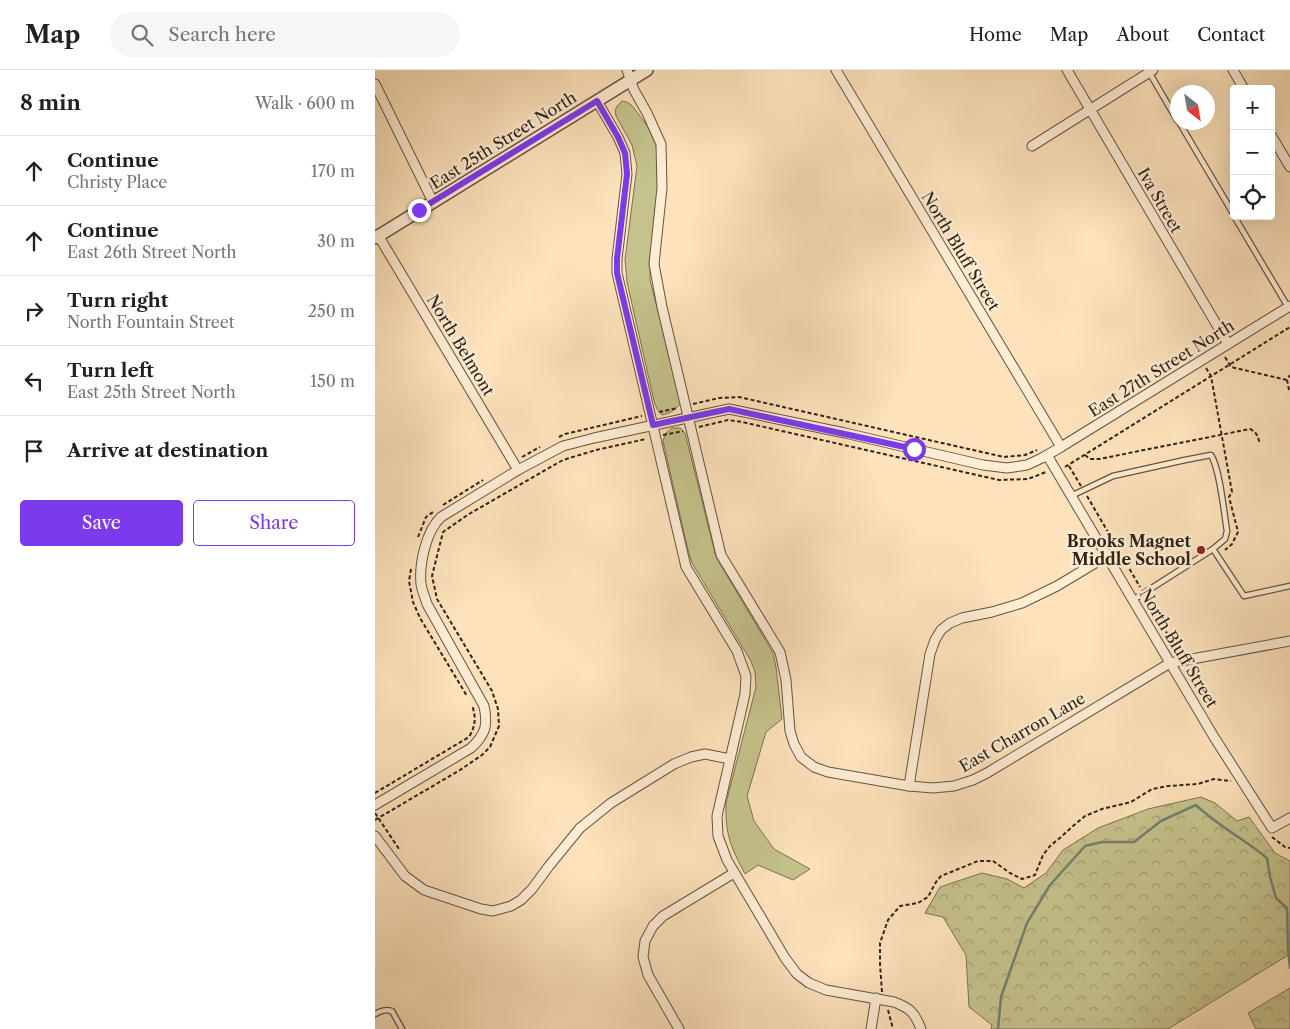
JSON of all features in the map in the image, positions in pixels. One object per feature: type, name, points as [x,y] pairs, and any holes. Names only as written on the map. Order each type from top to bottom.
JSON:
[{"type":"street","name":"East 25th Street North","points":[[377,237],[597,101],[629,75],[647,70]]},
{"type":"street","name":"North Bluff Street","points":[[835,70],[1061,447]]},
{"type":"street","name":"Iva Street","points":[[1067,70],[1228,344]]},
{"type":"street","points":[[1233,70],[1242,85]]},
{"type":"street","points":[[1032,146],[1150,71]]},
{"type":"street","points":[[629,75],[634,90],[661,144],[662,188],[654,264],[662,307],[691,429]]},
{"type":"street","points":[[375,84],[433,202]]},
{"type":"street","points":[[597,101],[625,153],[627,174],[617,273],[686,567],[737,651],[746,676],[745,694],[717,816],[718,836],[734,873],[785,958],[797,974],[809,983],[826,990],[879,995],[905,1006],[916,1016],[921,1029]]},
{"type":"street","points":[[1275,142],[1290,167]]},
{"type":"street","name":"North Belmont","points":[[377,237],[516,466]]},
{"type":"street","name":"East 27th Street North","points":[[375,805],[471,748],[479,740],[483,732],[487,720],[484,706],[427,604],[417,565],[430,532],[441,517],[516,466],[563,446],[729,409],[983,465],[1007,468],[1027,464],[1061,447],[1289,306]]},
{"type":"street","name":"East Charron Lane","points":[[691,429],[721,555],[780,652],[786,680],[790,731],[801,757],[814,767],[828,772],[909,786],[933,788],[954,786],[973,780],[1170,663]]},
{"type":"street","name":"North Bluff Street","points":[[1047,455],[1214,737],[1272,828]]},
{"type":"street","points":[[909,786],[930,654],[941,630],[950,623],[962,618],[1022,603],[1057,586],[1107,556]]},
{"type":"street","points":[[1170,663],[1290,641]]},
{"type":"street","points":[[375,836],[405,876],[424,890],[481,910],[493,911],[511,906],[521,900],[532,889],[580,828],[611,803],[673,764],[691,757],[705,754],[730,759]]},
{"type":"street","points":[[1272,828],[1290,818]]},
{"type":"street","points":[[679,1029],[648,975],[643,957],[645,940],[653,926],[663,916],[734,873]]},
{"type":"street","points":[[871,1029],[879,995]]},
{"type":"lane","points":[[1150,71],[1170,107]]},
{"type":"lane","points":[[1183,130],[1230,209]]},
{"type":"lane","points":[[1236,220],[1289,306]]},
{"type":"lane","points":[[1071,496],[1113,476],[1211,455],[1214,460],[1227,531],[1225,539],[1213,549],[1133,601]]},
{"type":"lane","points":[[1213,549],[1244,596],[1290,586]]},
{"type":"lane","points":[[375,1014],[380,1011],[392,1011],[402,1029]]},
{"type":"path","points":[[375,820],[482,755],[490,747],[499,726],[498,709],[492,691],[437,599],[432,576],[443,532],[469,514],[563,460],[596,450],[728,420],[999,480],[1028,479],[1069,465],[1290,327]]},
{"type":"path","points":[[1225,358],[1231,367],[1287,380]]},
{"type":"path","points":[[1206,368],[1211,376],[1232,492],[1229,497],[1238,532],[1232,544],[1225,550]]},
{"type":"path","points":[[1289,390],[1287,380],[1290,375]]},
{"type":"path","points":[[557,438],[565,434],[719,398],[739,397],[1004,458],[1025,455],[1040,448]]},
{"type":"path","points":[[1085,454],[1090,459],[1099,459],[1250,428],[1258,434],[1260,444]]},
{"type":"path","points":[[516,466],[541,446]]},
{"type":"path","points":[[1069,465],[1179,654]]},
{"type":"path","points":[[441,506],[489,476]]},
{"type":"path","points":[[417,540],[426,517],[433,512]]},
{"type":"path","points":[[417,565],[409,581],[413,602],[420,618],[468,697]]},
{"type":"path","points":[[375,793],[469,737],[474,728],[473,705]]},
{"type":"path","points":[[879,995],[880,943],[888,920],[900,906],[918,904],[928,897],[941,876],[978,861],[993,861],[1022,879],[1035,875],[1043,855],[1050,846],[1085,816],[1102,809],[1131,802],[1152,789],[1198,784],[1214,779],[1233,782]]},
{"type":"path","points":[[375,813],[399,849]]},
{"type":"path","points":[[1272,828],[1272,838],[1285,847],[1290,848]]},
{"type":"path","points":[[887,1007],[893,1029]]},
{"type":"green space","points":[[622,101],[632,106],[646,124],[656,145],[658,185],[650,280],[681,403],[673,411],[662,415],[654,401],[627,282],[625,260],[637,166],[632,145],[616,116],[615,110]]},
{"type":"green space","points":[[672,428],[680,428],[685,433],[716,557],[773,653],[782,719],[766,732],[747,796],[754,821],[774,849],[810,869],[793,880],[758,865],[745,874],[730,840],[726,803],[756,687],[755,672],[751,661],[692,563],[663,441],[666,433]]},
{"type":"green space","points":[[1201,797],[1215,803],[1237,821],[1249,817],[1275,853],[1290,861],[1290,954],[1168,1029],[991,1029],[992,1025],[969,1007],[966,955],[943,917],[925,913],[940,887],[982,873],[1007,879],[1024,888],[1046,873],[1063,850],[1098,828],[1148,809]]},
{"type":"green space","points":[[1290,988],[1290,1029],[1256,1029],[1248,1013]]},
{"type":"waterway","points":[[998,1029],[1001,997],[1027,923],[1050,885],[1085,846],[1102,842],[1134,842],[1161,821],[1196,805],[1267,858],[1276,898],[1287,908],[1290,968]]},
{"type":"place","name":"Brooks Magnet Middle School","points":[[1201,550]]},
{"type":"route","points":[[419,210],[597,101],[625,153],[627,174],[617,273],[653,425],[729,409],[914,449]]}]
